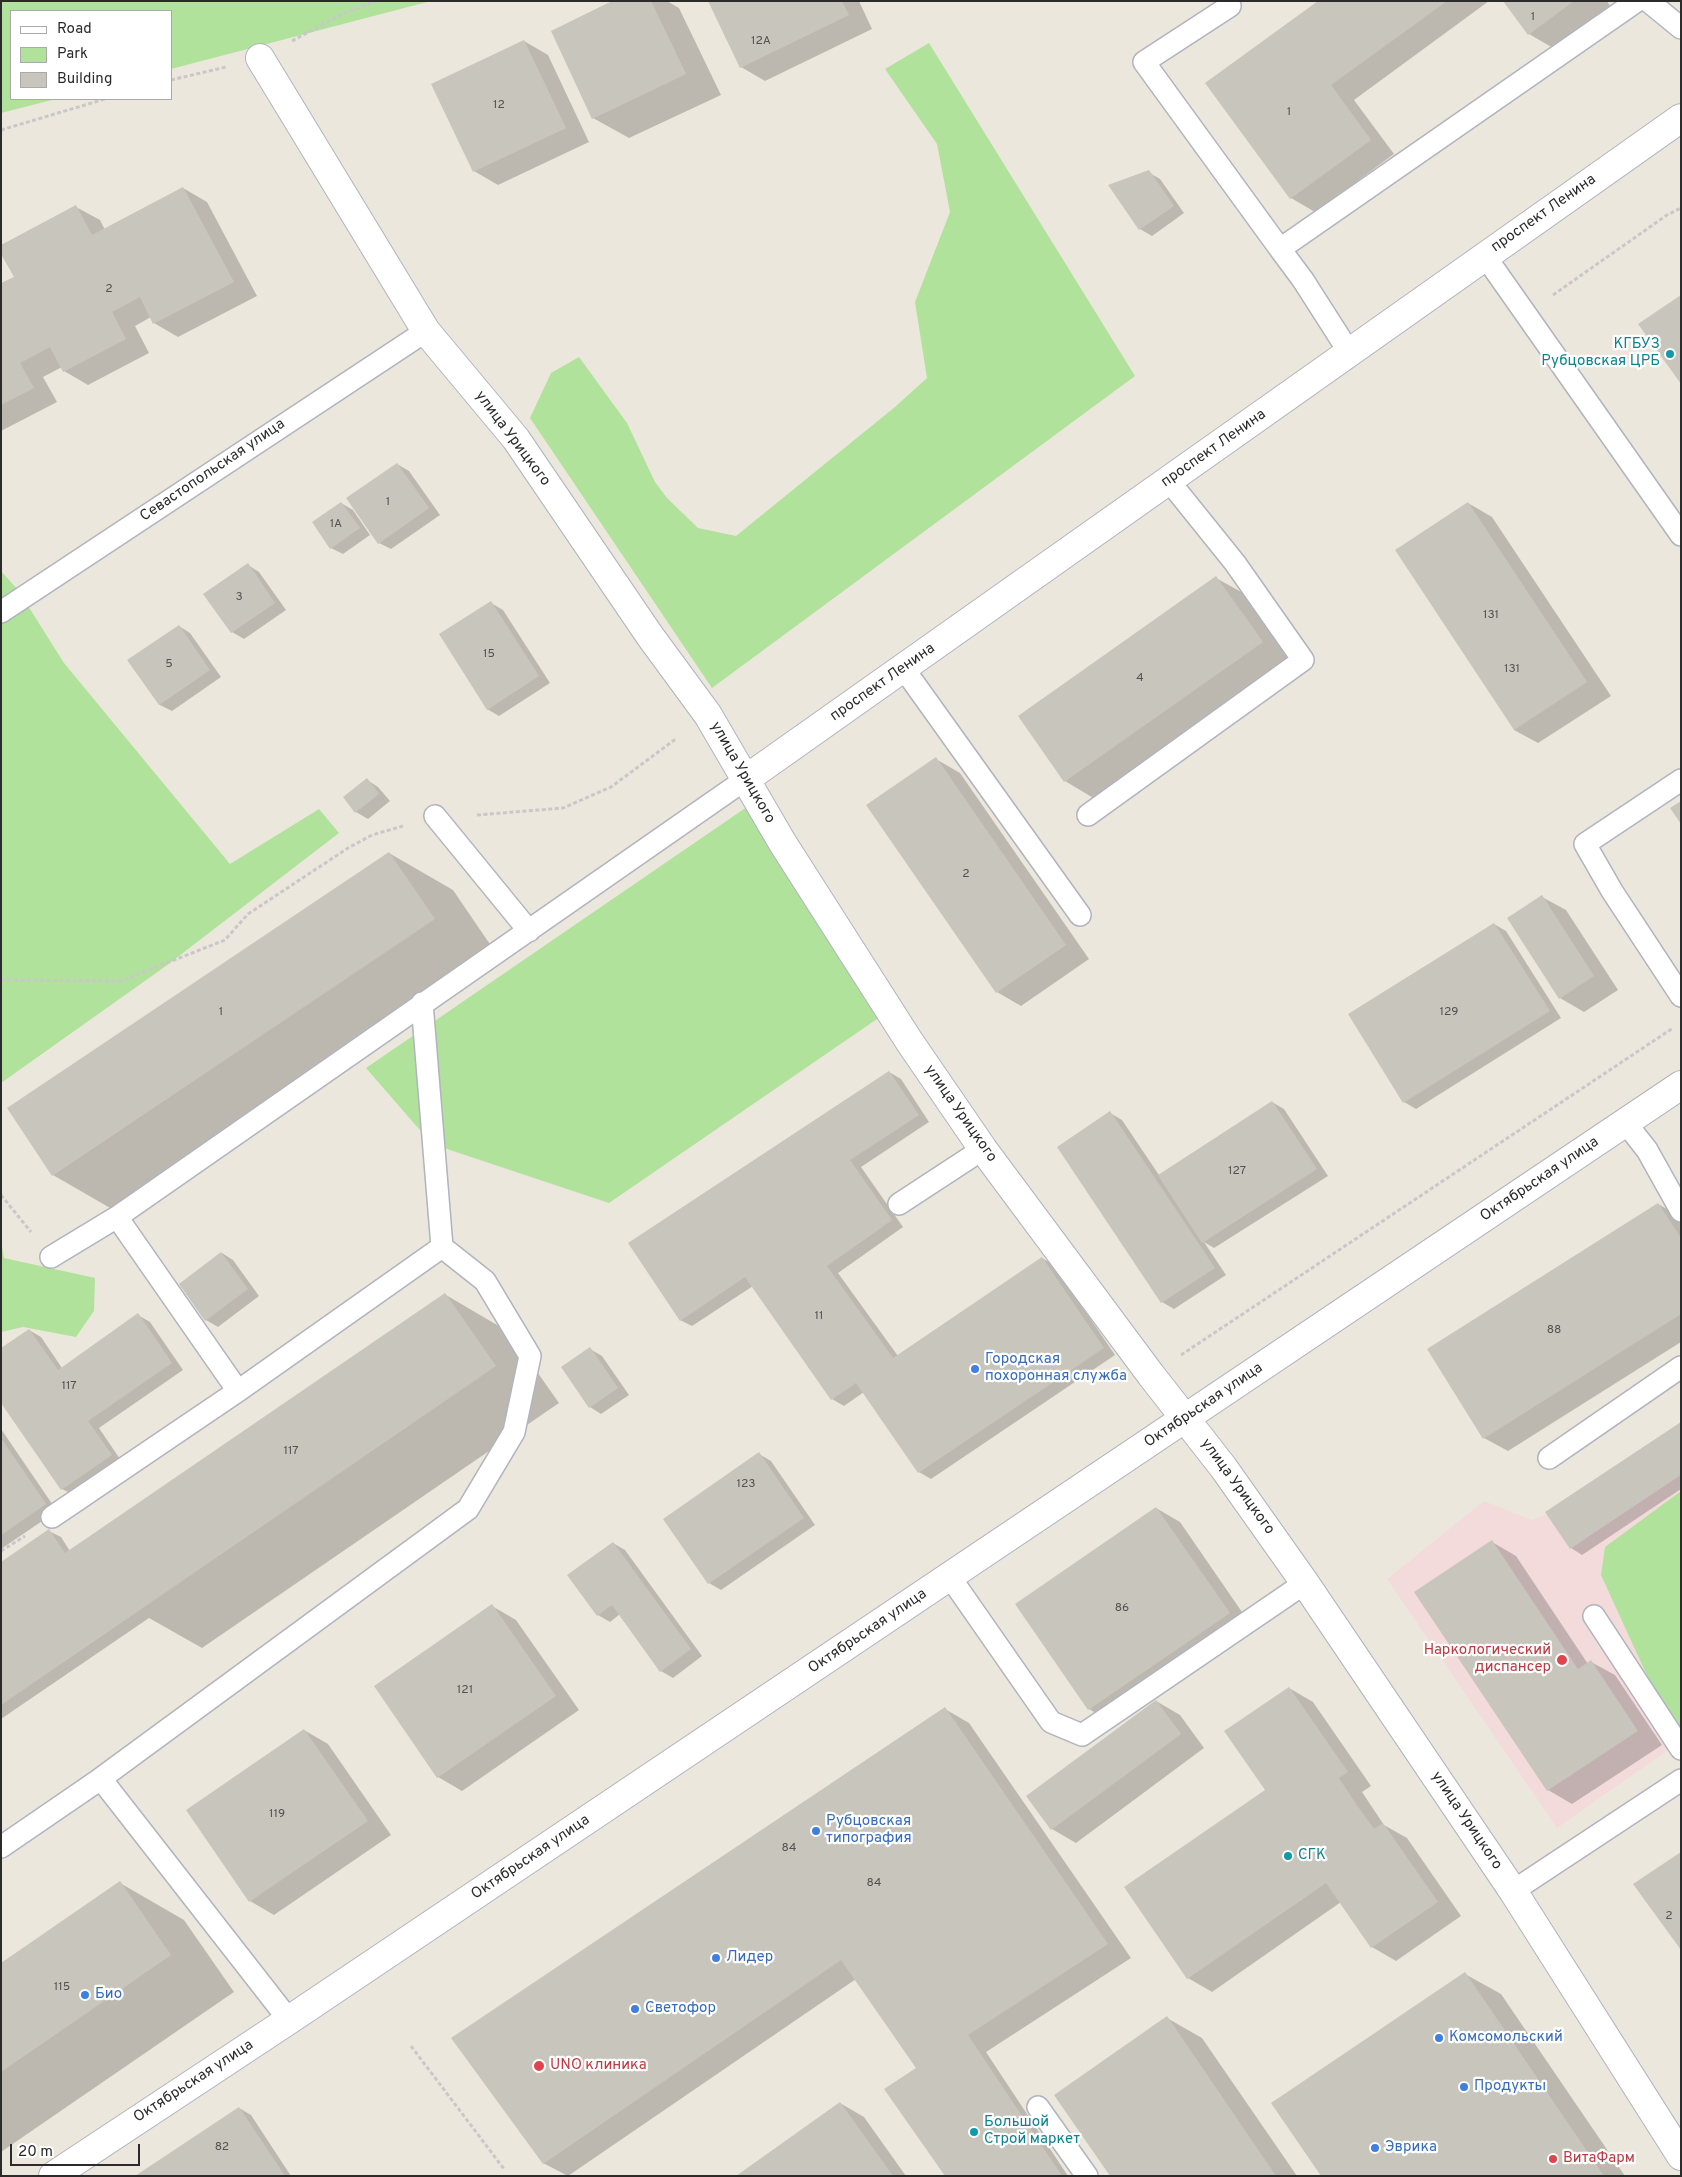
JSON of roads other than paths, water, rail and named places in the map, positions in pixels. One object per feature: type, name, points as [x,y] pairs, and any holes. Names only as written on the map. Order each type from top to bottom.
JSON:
[{"type":"street","name":"улица Урицкого","points":[[260,58],[426,330],[516,439],[650,636],[708,715],[782,842],[909,1041],[983,1149],[1151,1375],[1186,1418],[1305,1583],[1513,1891],[1681,2156]]},
{"type":"street","name":"проспект Ленина","points":[[746,779],[1681,118]]},
{"type":"street","name":"Октябрьская улица","points":[[52,2176],[289,2020],[1681,1085]]},
{"type":"lane","points":[[1280,249],[1637,1]]},
{"type":"lane","points":[[1648,1],[1681,28]]},
{"type":"lane","points":[[1230,6],[1144,62],[1303,280],[1349,352]]},
{"type":"lane","points":[[1485,256],[1681,535]]},
{"type":"lane","name":"Севастопольская улица","points":[[1,612],[426,330]]},
{"type":"lane","points":[[1088,815],[1304,660],[1235,563],[1169,480]]},
{"type":"lane","points":[[904,668],[1080,915]]},
{"type":"lane","points":[[51,1257],[117,1217],[746,779]]},
{"type":"lane","points":[[1681,780],[1585,844],[1612,891],[1681,996]]},
{"type":"lane","points":[[436,816],[529,931]]},
{"type":"lane","points":[[1,1847],[101,1779],[468,1509],[514,1432],[530,1356],[485,1281],[442,1247],[422,1003]]},
{"type":"lane","points":[[1626,1122],[1647,1150],[1681,1211]]},
{"type":"lane","points":[[899,1204],[983,1149]]},
{"type":"lane","points":[[117,1217],[238,1392]]},
{"type":"lane","points":[[52,1517],[238,1392],[442,1247]]},
{"type":"lane","points":[[1549,1458],[1681,1367]]},
{"type":"lane","points":[[950,1577],[1051,1722],[1082,1734],[1305,1583]]},
{"type":"lane","points":[[1594,1616],[1681,1749]]},
{"type":"lane","points":[[101,1779],[289,2020]]},
{"type":"lane","points":[[1513,1891],[1681,1780]]},
{"type":"lane","points":[[1038,2107],[1087,2176]]},
{"type":"place","name":"КГБУЗ Рубцовская ЦРБ","points":[[1670,354]]},
{"type":"place","name":"Городская похоронная служба","points":[[975,1369]]},
{"type":"place","name":"Наркологический диспансер","points":[[1562,1660]]},
{"type":"place","name":"Рубцовская типография","points":[[816,1831]]},
{"type":"place","name":"СГК","points":[[1288,1856]]},
{"type":"place","name":"Лидер","points":[[716,1958]]},
{"type":"place","name":"Био","points":[[85,1995]]},
{"type":"place","name":"Светофор","points":[[635,2009]]},
{"type":"place","name":"Комсомольский","points":[[1439,2038]]},
{"type":"place","name":"UNO клиника","points":[[539,2066]]},
{"type":"place","name":"Продукты","points":[[1464,2087]]},
{"type":"place","name":"Большой Строй маркет","points":[[974,2132]]},
{"type":"place","name":"Эврика","points":[[1375,2148]]},
{"type":"place","name":"ВитаФарм","points":[[1553,2159]]}]
